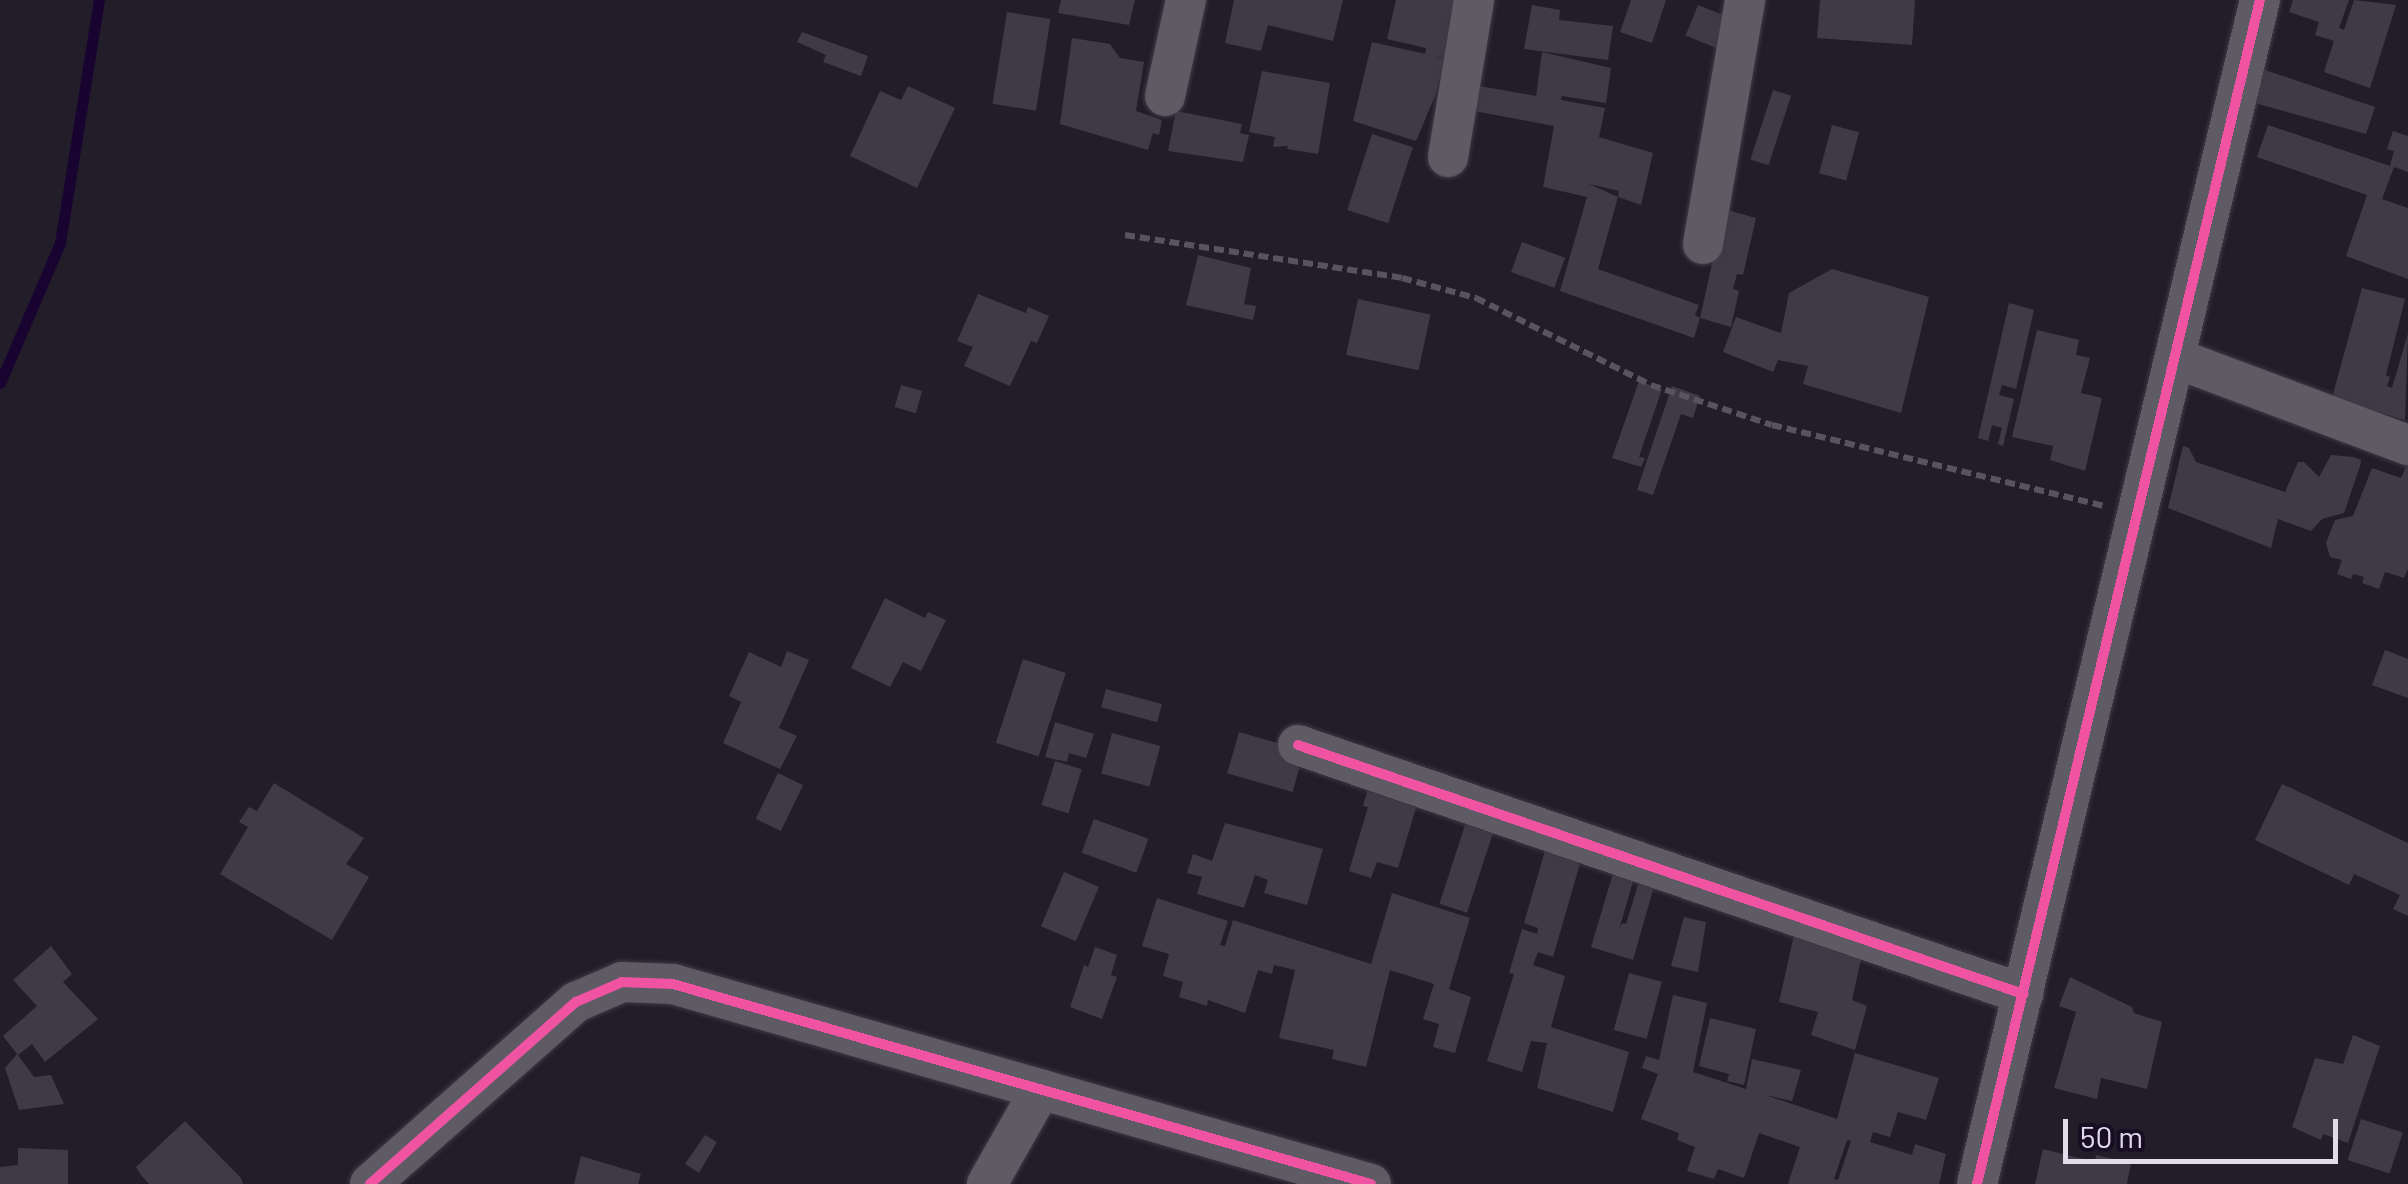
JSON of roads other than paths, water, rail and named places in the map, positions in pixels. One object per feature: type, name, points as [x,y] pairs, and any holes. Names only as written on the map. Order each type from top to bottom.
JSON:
[{"type":"street","points":[[1166,96],[1186,0]]},
{"type":"street","points":[[1448,158],[1474,0]]},
{"type":"street","points":[[1702,244],[1744,0]]},
{"type":"street","points":[[1977,1184],[2178,359],[2260,0]]},
{"type":"street","points":[[2178,359],[2408,445]]},
{"type":"street","points":[[1298,745],[2023,994]]},
{"type":"street","points":[[370,1184],[576,1002],[622,982],[673,984],[1371,1184]]},
{"type":"street","points":[[988,1184],[1041,1089]]},
{"type":"waterway","points":[[0,383],[60,243],[99,0]]}]
